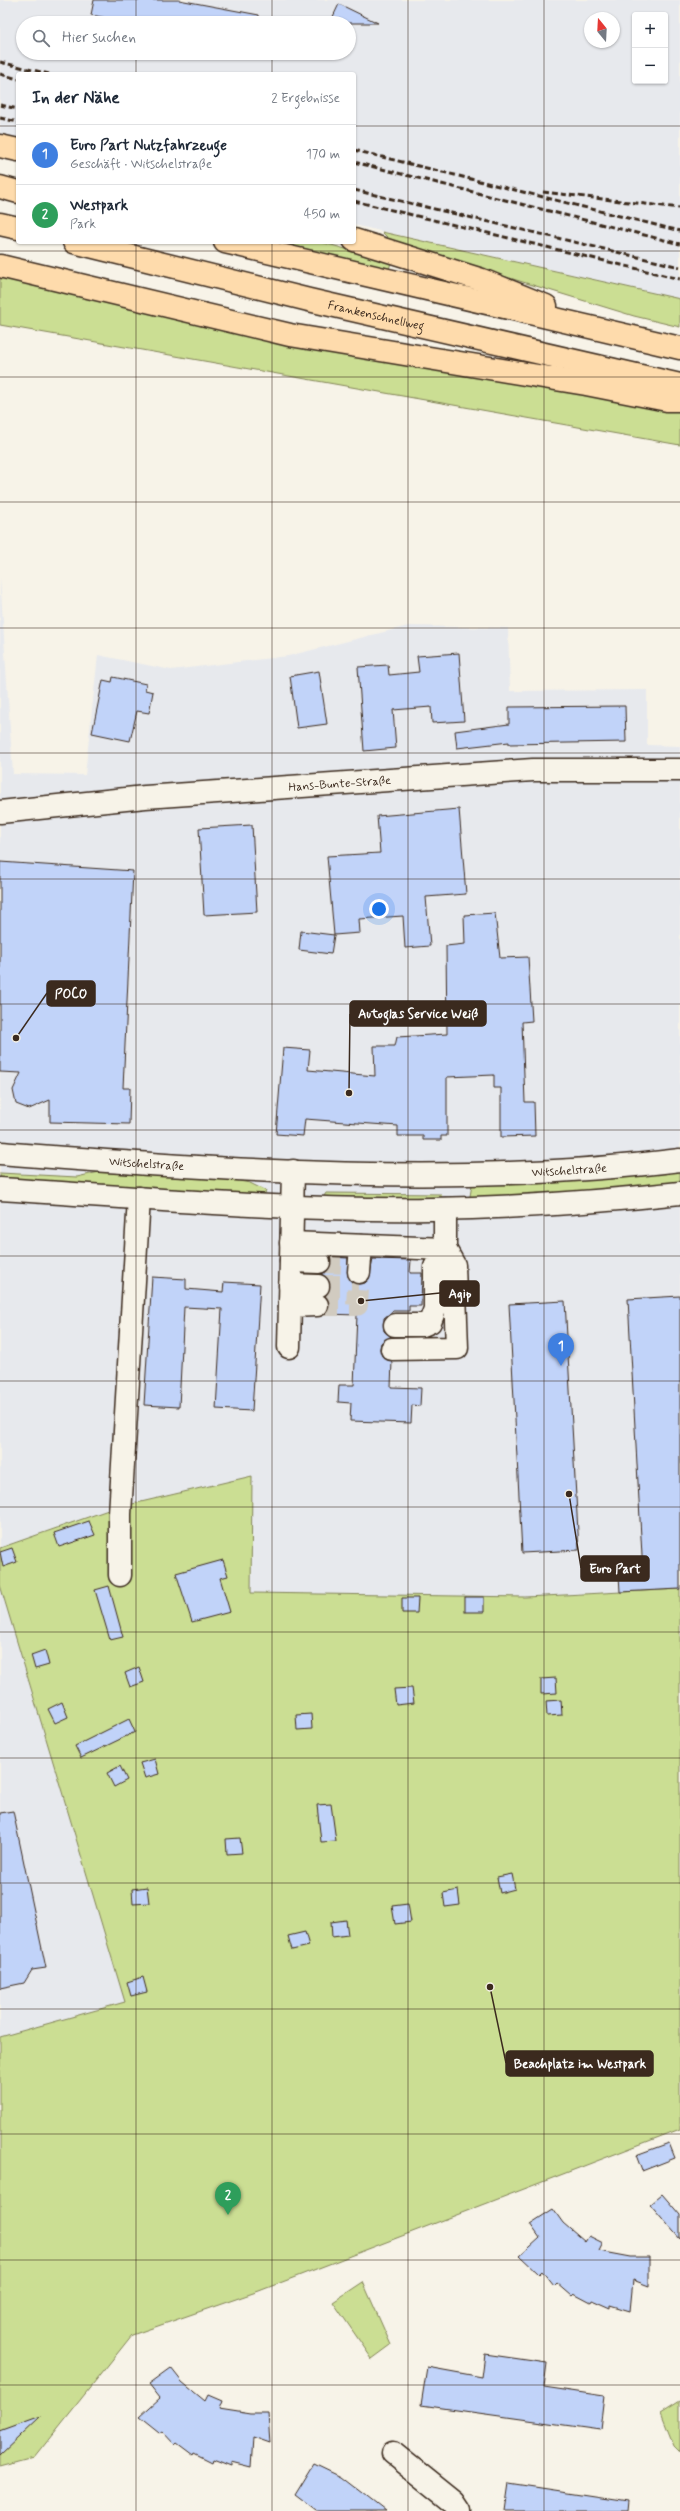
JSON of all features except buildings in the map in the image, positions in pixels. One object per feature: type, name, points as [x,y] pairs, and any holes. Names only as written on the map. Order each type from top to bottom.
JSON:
[{"type":"highway","points":[[0,146],[16,150]]},
{"type":"highway","points":[[0,187],[16,191]]},
{"type":"highway","points":[[0,224],[16,228]]},
{"type":"highway","points":[[356,241],[482,280],[614,333]]},
{"type":"highway","name":"Frankenschnellweg","points":[[82,244],[309,300],[680,385]]},
{"type":"highway","points":[[234,244],[680,348]]},
{"type":"highway","points":[[0,266],[290,335],[586,384],[667,400],[680,400]]},
{"type":"street","name":"Hans-Bunte-Straße","points":[[0,812],[145,797],[533,770],[680,770]]},
{"type":"street","name":"Witschelstraße","points":[[0,1153],[293,1171],[458,1174],[564,1170],[680,1160]]},
{"type":"street","points":[[289,1347],[293,1171]]},
{"type":"street","points":[[395,1325],[423,1325],[430,1322],[435,1309],[435,1267],[445,1249],[458,1174]]},
{"type":"street","points":[[0,1189],[292,1206],[452,1208],[552,1205],[680,1193]]},
{"type":"street","points":[[120,1575],[120,1514],[139,1198]]},
{"type":"street","points":[[291,1252],[356,1261],[445,1249]]},
{"type":"street","points":[[392,1349],[456,1348],[454,1266],[445,1249]]},
{"type":"street","points":[[291,1252],[319,1262]]},
{"type":"street","points":[[290,1296],[318,1295]]},
{"type":"street","points":[[393,2453],[454,2502],[460,2511]]},
{"type":"shaded area","points":[[0,0],[680,0],[680,299],[356,225],[356,72],[16,72],[16,138],[0,134]]},
{"type":"shaded area","points":[[0,577],[13,774],[85,775],[98,655],[171,670],[288,656],[408,626],[508,628],[510,691],[647,690],[647,745],[680,746],[680,1589],[525,1597],[251,1593],[252,1477],[111,1509],[0,1548]]},
{"type":"shaded area","points":[[0,1585],[125,2002],[0,2037]]},
{"type":"green space","points":[[382,232],[680,299],[680,327],[634,316],[392,242]]},
{"type":"green space","points":[[281,244],[328,244],[391,262],[389,270]]},
{"type":"green space","points":[[0,275],[680,409],[680,445],[0,325]]},
{"type":"green space","points":[[680,1170],[680,1185],[475,1200],[470,1196],[472,1185],[577,1179]]},
{"type":"green space","points":[[99,1172],[234,1180],[250,1183],[266,1191],[264,1195],[0,1180],[0,1173],[77,1177]]},
{"type":"green space","points":[[326,1193],[441,1194],[442,1198],[327,1198],[324,1196]]},
{"type":"green space","points":[[252,1476],[251,1593],[525,1597],[680,1589],[680,2129],[259,2291],[132,2335],[34,2458],[0,2467],[0,2037],[125,2002],[0,1585],[0,1548],[111,1509]]},
{"type":"green space","points":[[363,2282],[391,2345],[372,2359],[333,2302]]},
{"type":"green space","points":[[680,2401],[680,2452],[674,2446],[661,2413]]},
{"type":"tunnel","points":[[319,1262],[346,1263]]},
{"type":"tunnel","points":[[317,1305],[357,1305],[359,1272]]},
{"type":"tunnel","points":[[318,1286],[358,1286]]},
{"type":"railway","points":[[0,62],[41,72]]},
{"type":"railway","points":[[0,74],[16,78]]},
{"type":"railway","points":[[0,105],[16,109]]},
{"type":"railway","points":[[0,118],[16,122]]},
{"type":"railway","points":[[356,150],[680,231]]},
{"type":"railway","points":[[356,163],[680,244]]},
{"type":"railway","points":[[356,190],[680,267]]},
{"type":"railway","points":[[543,192],[680,208]]},
{"type":"railway","points":[[356,201],[680,279]]},
{"type":"place","name":"POCO","points":[[16,1038]]},
{"type":"place","name":"Autoglas Service Weiß","points":[[349,1093]]},
{"type":"place","name":"Agip","points":[[361,1301]]},
{"type":"place","name":"Euro Part Nutzfahrzeuge","points":[[561,1366]]},
{"type":"place","name":"Euro Part","points":[[569,1494]]},
{"type":"place","name":"Beachplatz im Westpark","points":[[490,1987]]},
{"type":"place","name":"Westpark","points":[[228,2215]]}]
